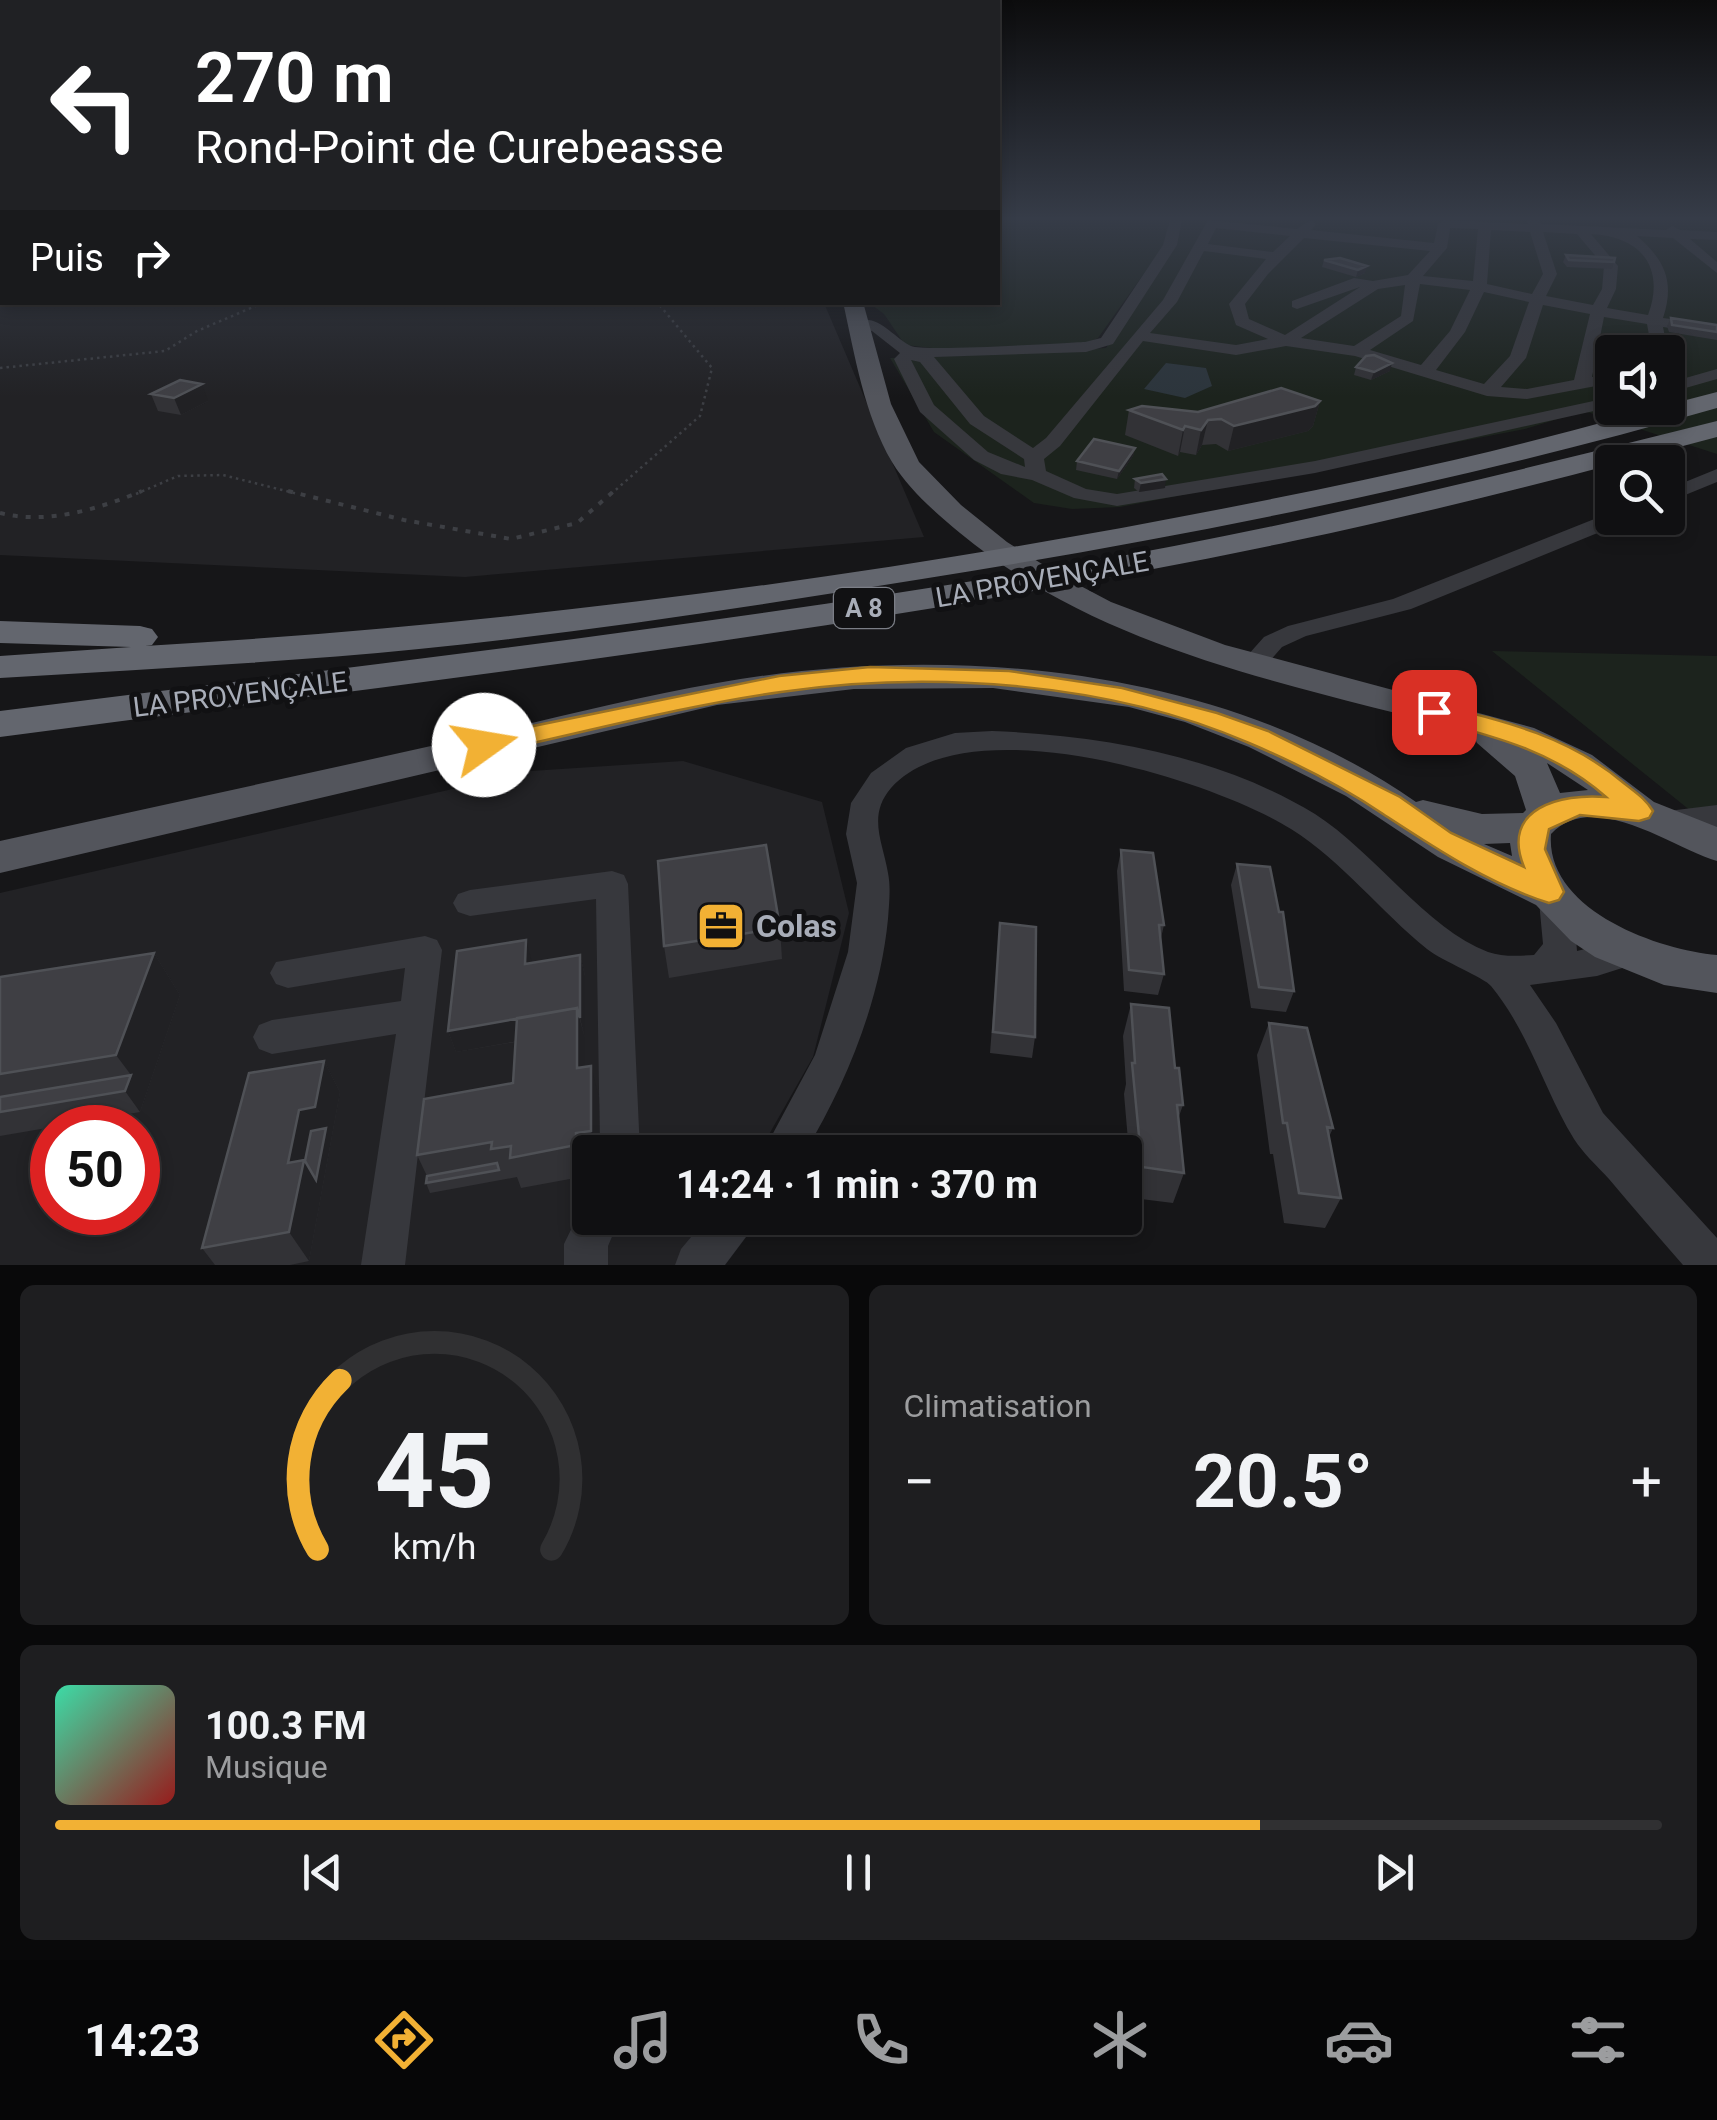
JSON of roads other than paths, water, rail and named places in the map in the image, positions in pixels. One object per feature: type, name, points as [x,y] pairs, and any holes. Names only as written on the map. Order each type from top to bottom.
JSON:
[{"type":"highway","name":"LA PROVENÇALE","points":[[0,667],[346,644],[536,625],[770,593],[1147,531],[1498,458],[1717,400]]},
{"type":"highway","name":"LA PROVENÇALE","points":[[2,724],[623,646],[1113,568],[1424,504],[1717,429]]},
{"type":"highway","points":[[0,632],[346,644]]},
{"type":"main road","points":[[855,314],[891,436],[926,487],[1015,560],[1083,598],[1252,666],[1521,734],[1563,752],[1655,816],[1717,846]]},
{"type":"main road","points":[[0,857],[698,698],[779,684],[870,675],[1009,678],[1138,700],[1259,737],[1390,804],[1441,840],[1552,896],[1590,929],[1629,952],[1698,972]]},
{"type":"main road","points":[[1469,721],[1525,762],[1539,784],[1540,822],[1533,858],[1552,896]]},
{"type":"main road","points":[[1390,804],[1482,829],[1540,822],[1577,804],[1655,816]]},
{"type":"street","points":[[1147,279],[1107,340],[1086,347],[910,353],[902,360],[926,408],[980,456],[1008,470],[1035,466],[1169,302],[1183,279]]},
{"type":"street","points":[[1255,279],[1237,304],[1242,322],[1286,342]]},
{"type":"street","points":[[1412,279],[1478,286],[1717,330]]},
{"type":"street","points":[[1297,304],[1354,282],[1374,285],[1412,279]]},
{"type":"street","points":[[1356,351],[1408,318],[1412,279]]},
{"type":"street","points":[[1424,372],[1450,346],[1470,315],[1479,279]]},
{"type":"street","points":[[1487,391],[1518,358],[1548,279]]},
{"type":"street","points":[[1581,386],[1598,311],[1610,289],[1610,279]]},
{"type":"street","points":[[1657,335],[1654,321],[1664,296],[1662,279]]},
{"type":"street","points":[[1286,342],[1374,285]]},
{"type":"street","points":[[855,314],[910,353],[926,358],[976,420],[1035,466],[1081,494],[1117,500],[1314,467],[1595,406]]},
{"type":"street","points":[[1138,336],[1236,350],[1286,342],[1356,351],[1487,391],[1528,394],[1595,382]]},
{"type":"street","points":[[1685,383],[1717,374]]},
{"type":"street","points":[[1685,489],[1717,476]]},
{"type":"street","points":[[1252,666],[1273,642],[1297,631],[1402,604],[1595,526]]},
{"type":"street","points":[[793,1135],[833,1063],[854,994],[874,882],[862,818],[887,774],[907,760],[943,745],[986,740],[1072,746],[1163,763],[1229,784],[1316,830],[1457,952],[1501,971],[1615,959],[1629,952]]},
{"type":"street","points":[[1655,816],[1717,816]]},
{"type":"street","points":[[470,903],[612,884],[619,1135]]},
{"type":"street","points":[[1546,966],[1561,948],[1552,896]]},
{"type":"street","points":[[288,973],[425,950],[383,1265]]},
{"type":"street","points":[[1501,971],[1544,1035],[1589,1127],[1712,1265]]},
{"type":"street","points":[[1698,972],[1717,995]]},
{"type":"street","points":[[272,1037],[417,1015]]},
{"type":"street","points":[[586,1265],[586,1244],[590,1235]]},
{"type":"street","points":[[698,1265],[721,1235]]},
{"type":"place","name":"Colas","points":[[721,926]]}]
